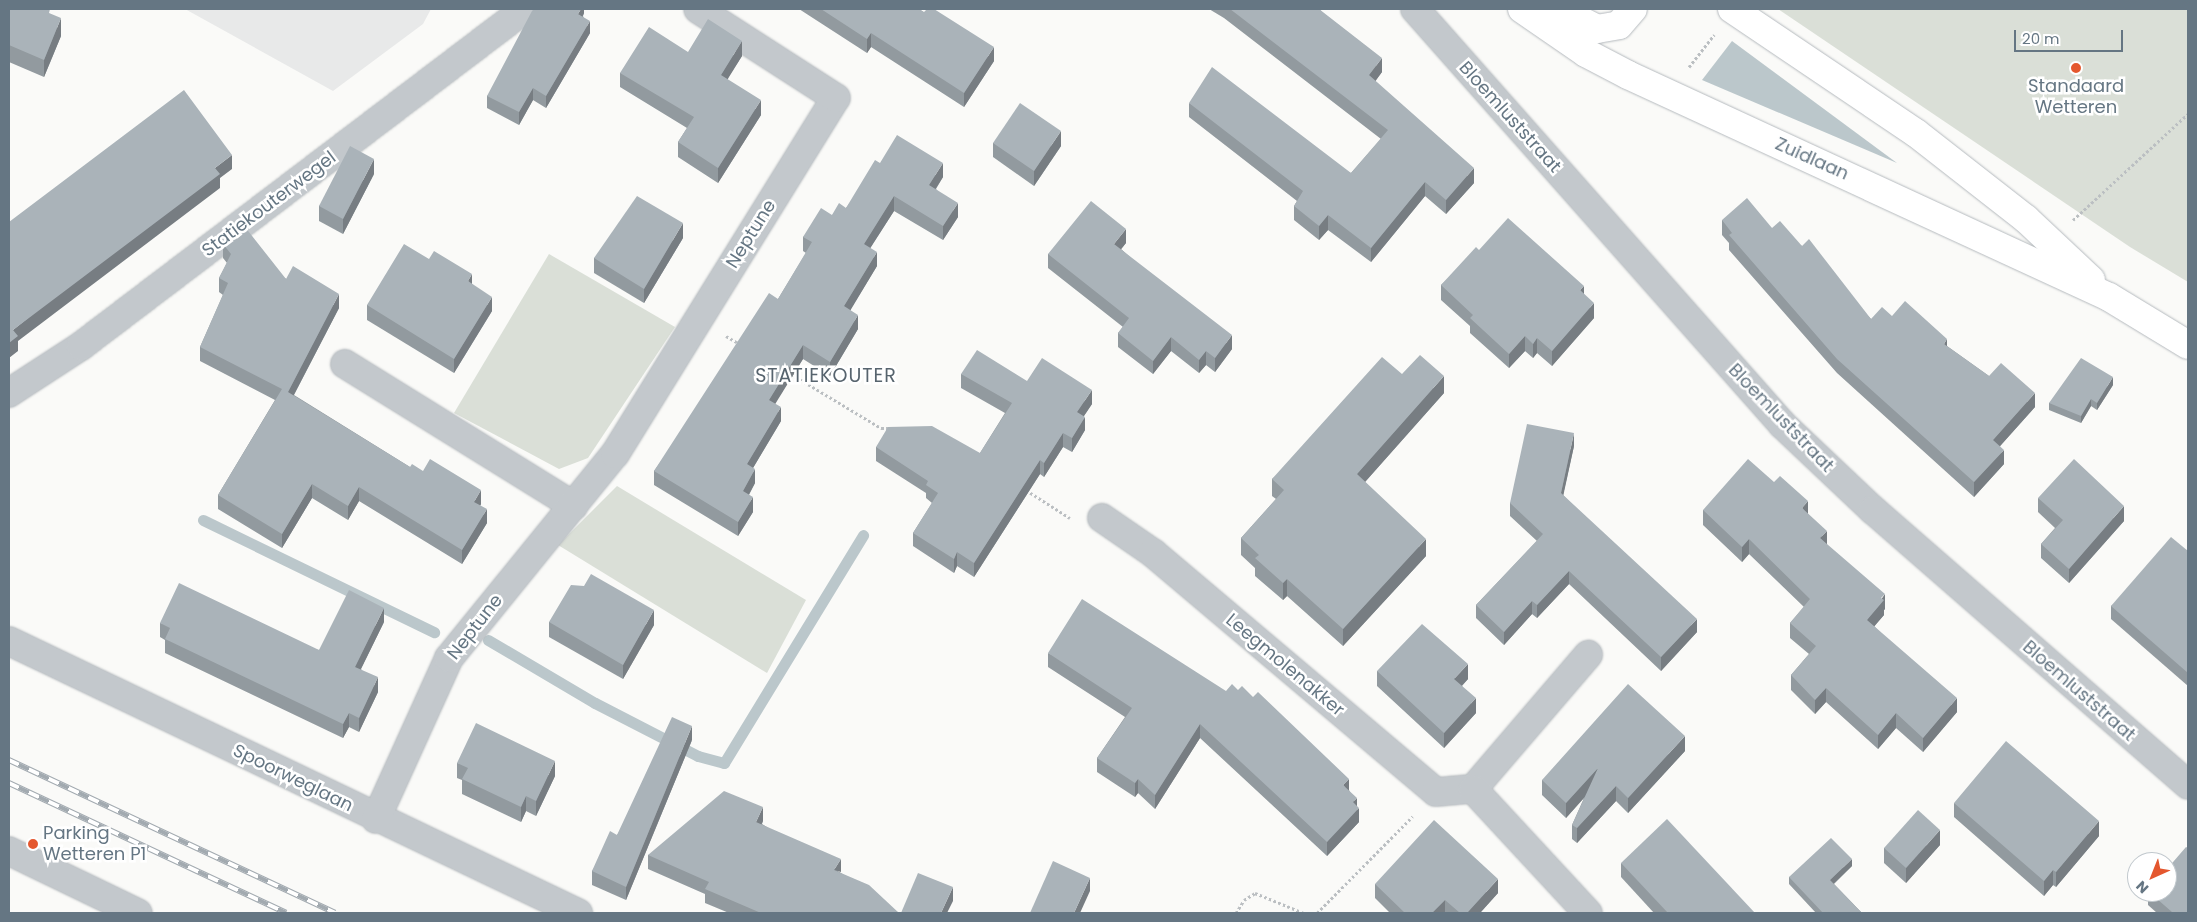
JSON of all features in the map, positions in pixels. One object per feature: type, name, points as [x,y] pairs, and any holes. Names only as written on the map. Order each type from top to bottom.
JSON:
[{"type":"main road","name":"Zuidlaan","points":[[1522,9],[1586,52],[1670,94],[2109,297],[2188,345]]},
{"type":"main road","points":[[1558,9],[1597,29],[1618,25],[1633,9]]},
{"type":"main road","name":"Zuidlaan","points":[[1735,11],[1916,133],[2051,242],[2109,297]]},
{"type":"street","name":"Statiekouterwegel","points":[[9,393],[81,346],[525,9]]},
{"type":"street","name":"Neptune","points":[[376,819],[449,658],[615,454],[836,98],[698,9]]},
{"type":"street","name":"Bloemluststraat","points":[[1415,9],[1783,425],[1873,510],[2188,785]]},
{"type":"street","points":[[345,364],[574,506]]},
{"type":"street","name":"Leegmolenakker","points":[[1102,518],[1153,553],[1436,792]]},
{"type":"street","name":"Spoorweglaan","points":[[9,641],[376,819],[578,913]]},
{"type":"street","points":[[1436,792],[1473,789],[1588,655]]},
{"type":"street","points":[[1473,789],[1588,913]]},
{"type":"street","points":[[9,851],[138,913]]},
{"type":"path","points":[[1670,94],[1709,39],[1735,11]]},
{"type":"path","points":[[2051,242],[2188,114]]},
{"type":"path","points":[[698,319],[748,349]]},
{"type":"path","points":[[789,374],[881,428],[899,429]]},
{"type":"path","points":[[1023,488],[1070,518],[1102,518]]},
{"type":"path","points":[[1317,913],[1436,792]]},
{"type":"path","points":[[1236,913],[1245,898],[1256,893],[1304,913]]},
{"type":"shaded area","points":[[185,9],[431,9],[423,24],[333,91]]},
{"type":"shaded area","points":[[1778,9],[2188,9],[2188,282],[2130,247]]},
{"type":"shaded area","points":[[1732,41],[1897,163],[1702,80]]},
{"type":"shaded area","points":[[549,254],[675,327],[588,458],[559,469],[454,413]]},
{"type":"shaded area","points":[[617,486],[806,600],[767,673],[558,545]]},
{"type":"building","points":[[9,9],[50,9],[49,13],[61,18],[44,60],[9,45]]},
{"type":"building","points":[[534,9],[581,9],[578,14],[590,21],[546,96],[533,88],[519,112],[487,96]]},
{"type":"building","points":[[821,9],[919,9],[924,12],[927,9],[934,9],[994,47],[964,93],[871,33],[867,39]]},
{"type":"building","points":[[1230,9],[1319,9],[1382,58],[1369,75],[1474,168],[1446,200],[1425,182],[1371,248],[1328,215],[1319,226],[1294,206],[1303,191],[1189,103],[1212,67],[1351,173],[1388,130]]},
{"type":"building","points":[[708,19],[742,41],[721,75],[761,100],[718,168],[678,142],[694,117],[620,73],[649,27],[688,52]]},
{"type":"building","points":[[184,90],[232,155],[215,168],[220,174],[13,330],[18,336],[9,343],[9,222]]},
{"type":"building","points":[[1020,103],[1061,131],[1034,171],[993,143]]},
{"type":"building","points":[[897,135],[943,163],[929,185],[958,203],[943,226],[894,196],[864,244],[877,252],[844,306],[858,315],[830,362],[803,345],[769,400],[781,407],[747,464],[755,469],[743,491],[753,497],[738,522],[654,471],[769,293],[778,299],[812,242],[803,237],[821,208],[832,215],[839,203],[846,208],[875,160],[880,163]]},
{"type":"building","points":[[350,146],[374,159],[343,219],[319,206]]},
{"type":"building","points":[[637,196],[683,223],[644,289],[594,258]]},
{"type":"building","points":[[1747,198],[1772,228],[1780,221],[1802,246],[1809,239],[1871,319],[1882,307],[1892,316],[1905,301],[1947,339],[1944,344],[1989,376],[2001,363],[2035,393],[1993,440],[2004,450],[1974,482],[1837,359],[1729,235],[1732,233],[1722,220]]},
{"type":"building","points":[[1091,201],[1126,229],[1114,244],[1232,335],[1215,358],[1206,351],[1199,360],[1171,337],[1153,361],[1118,333],[1129,318],[1048,254]]},
{"type":"building","points":[[1508,218],[1584,286],[1580,290],[1594,303],[1552,351],[1537,338],[1533,344],[1525,336],[1509,354],[1470,318],[1473,315],[1441,285],[1476,247],[1479,250]]},
{"type":"building","points":[[245,227],[286,279],[293,266],[339,294],[288,392],[410,467],[412,464],[423,471],[430,459],[481,490],[474,502],[487,509],[462,550],[359,487],[348,506],[312,484],[282,534],[218,495],[282,389],[200,347],[228,283],[219,278],[231,254],[223,244]]},
{"type":"building","points":[[404,244],[429,259],[434,251],[472,274],[468,281],[492,297],[454,359],[367,305]]},
{"type":"building","points":[[977,350],[1027,381],[1042,358],[1092,390],[1077,412],[1085,417],[1072,438],[1063,433],[1044,463],[1040,460],[974,563],[957,552],[954,559],[913,533],[938,493],[926,485],[928,481],[876,447],[888,427],[932,426],[980,453],[1012,403],[961,374]]},
{"type":"building","points":[[1420,355],[1444,376],[1357,474],[1426,539],[1343,629],[1287,579],[1283,583],[1255,558],[1259,555],[1241,538],[1284,490],[1272,479],[1382,357],[1402,374]]},
{"type":"building","points":[[2081,358],[2113,377],[2097,403],[2091,399],[2081,416],[2049,403]]},
{"type":"building","points":[[1527,424],[1574,433],[1561,493],[1697,619],[1661,657],[1569,571],[1537,605],[1532,601],[1504,632],[1476,605],[1543,534],[1510,503]]},
{"type":"building","points":[[1748,459],[1774,482],[1780,476],[1808,501],[1802,508],[1827,531],[1820,538],[1885,594],[1881,598],[1884,600],[1867,620],[1957,698],[1923,738],[1896,713],[1878,735],[1826,688],[1815,700],[1791,675],[1816,646],[1790,623],[1810,599],[1749,539],[1742,547],[1703,510]]},
{"type":"building","points":[[2074,459],[2124,506],[2069,569],[2041,544],[2063,520],[2038,498]]},
{"type":"building","points":[[2171,537],[2188,551],[2188,673],[2111,606]]},
{"type":"building","points":[[591,574],[654,610],[623,665],[549,622],[571,585],[584,586]]},
{"type":"building","points":[[179,583],[319,650],[349,590],[384,608],[355,667],[378,677],[359,718],[349,713],[343,724],[165,639],[170,628],[160,623]]},
{"type":"building","points":[[1082,599],[1226,691],[1232,684],[1238,690],[1242,686],[1253,697],[1258,692],[1349,779],[1343,785],[1357,798],[1353,802],[1359,808],[1327,842],[1200,724],[1155,795],[1138,779],[1135,783],[1097,758],[1132,708],[1048,653]]},
{"type":"building","points":[[1422,624],[1468,664],[1454,679],[1476,698],[1444,733],[1377,671]]},
{"type":"building","points":[[1628,684],[1685,736],[1628,798],[1616,786],[1577,828],[1572,825],[1598,768],[1566,803],[1542,780]]},
{"type":"building","points":[[672,717],[692,726],[626,887],[592,871],[610,831],[617,835]]},
{"type":"building","points":[[476,723],[555,761],[536,801],[526,796],[521,807],[462,779],[468,768],[457,763]]},
{"type":"building","points":[[2006,741],[2099,821],[2056,872],[2053,870],[2044,881],[1954,803]]},
{"type":"building","points":[[724,791],[763,807],[756,822],[841,859],[834,870],[869,885],[899,913],[761,913],[705,889],[709,882],[648,855]]},
{"type":"building","points":[[1918,810],[1940,830],[1906,868],[1884,848]]},
{"type":"building","points":[[1667,819],[1755,913],[1668,913],[1621,863]]},
{"type":"building","points":[[1434,820],[1498,879],[1467,913],[1460,913],[1445,900],[1432,913],[1405,913],[1375,884]]},
{"type":"building","points":[[1831,838],[1852,859],[1830,880],[1862,913],[1823,913],[1789,877]]},
{"type":"building","points":[[2186,847],[2188,848],[2188,913],[2171,913],[2160,902],[2177,902],[2177,857]]},
{"type":"building","points":[[1053,861],[1090,878],[1074,913],[1030,913]]},
{"type":"building","points":[[918,873],[953,887],[941,913],[901,913]]},
{"type":"waterway","points":[[203,520],[434,632]]},
{"type":"waterway","points":[[488,640],[595,703],[698,756],[724,763],[863,535]]},
{"type":"railway","points":[[9,760],[335,913]]},
{"type":"railway","points":[[9,783],[286,913]]},
{"type":"place","name":"Standaard Wetteren","points":[[2076,68]]},
{"type":"place","name":"Parking Wetteren P1","points":[[33,844]]},
{"type":"district","name":"STATIEKOUTER","points":[[826,376]]}]
